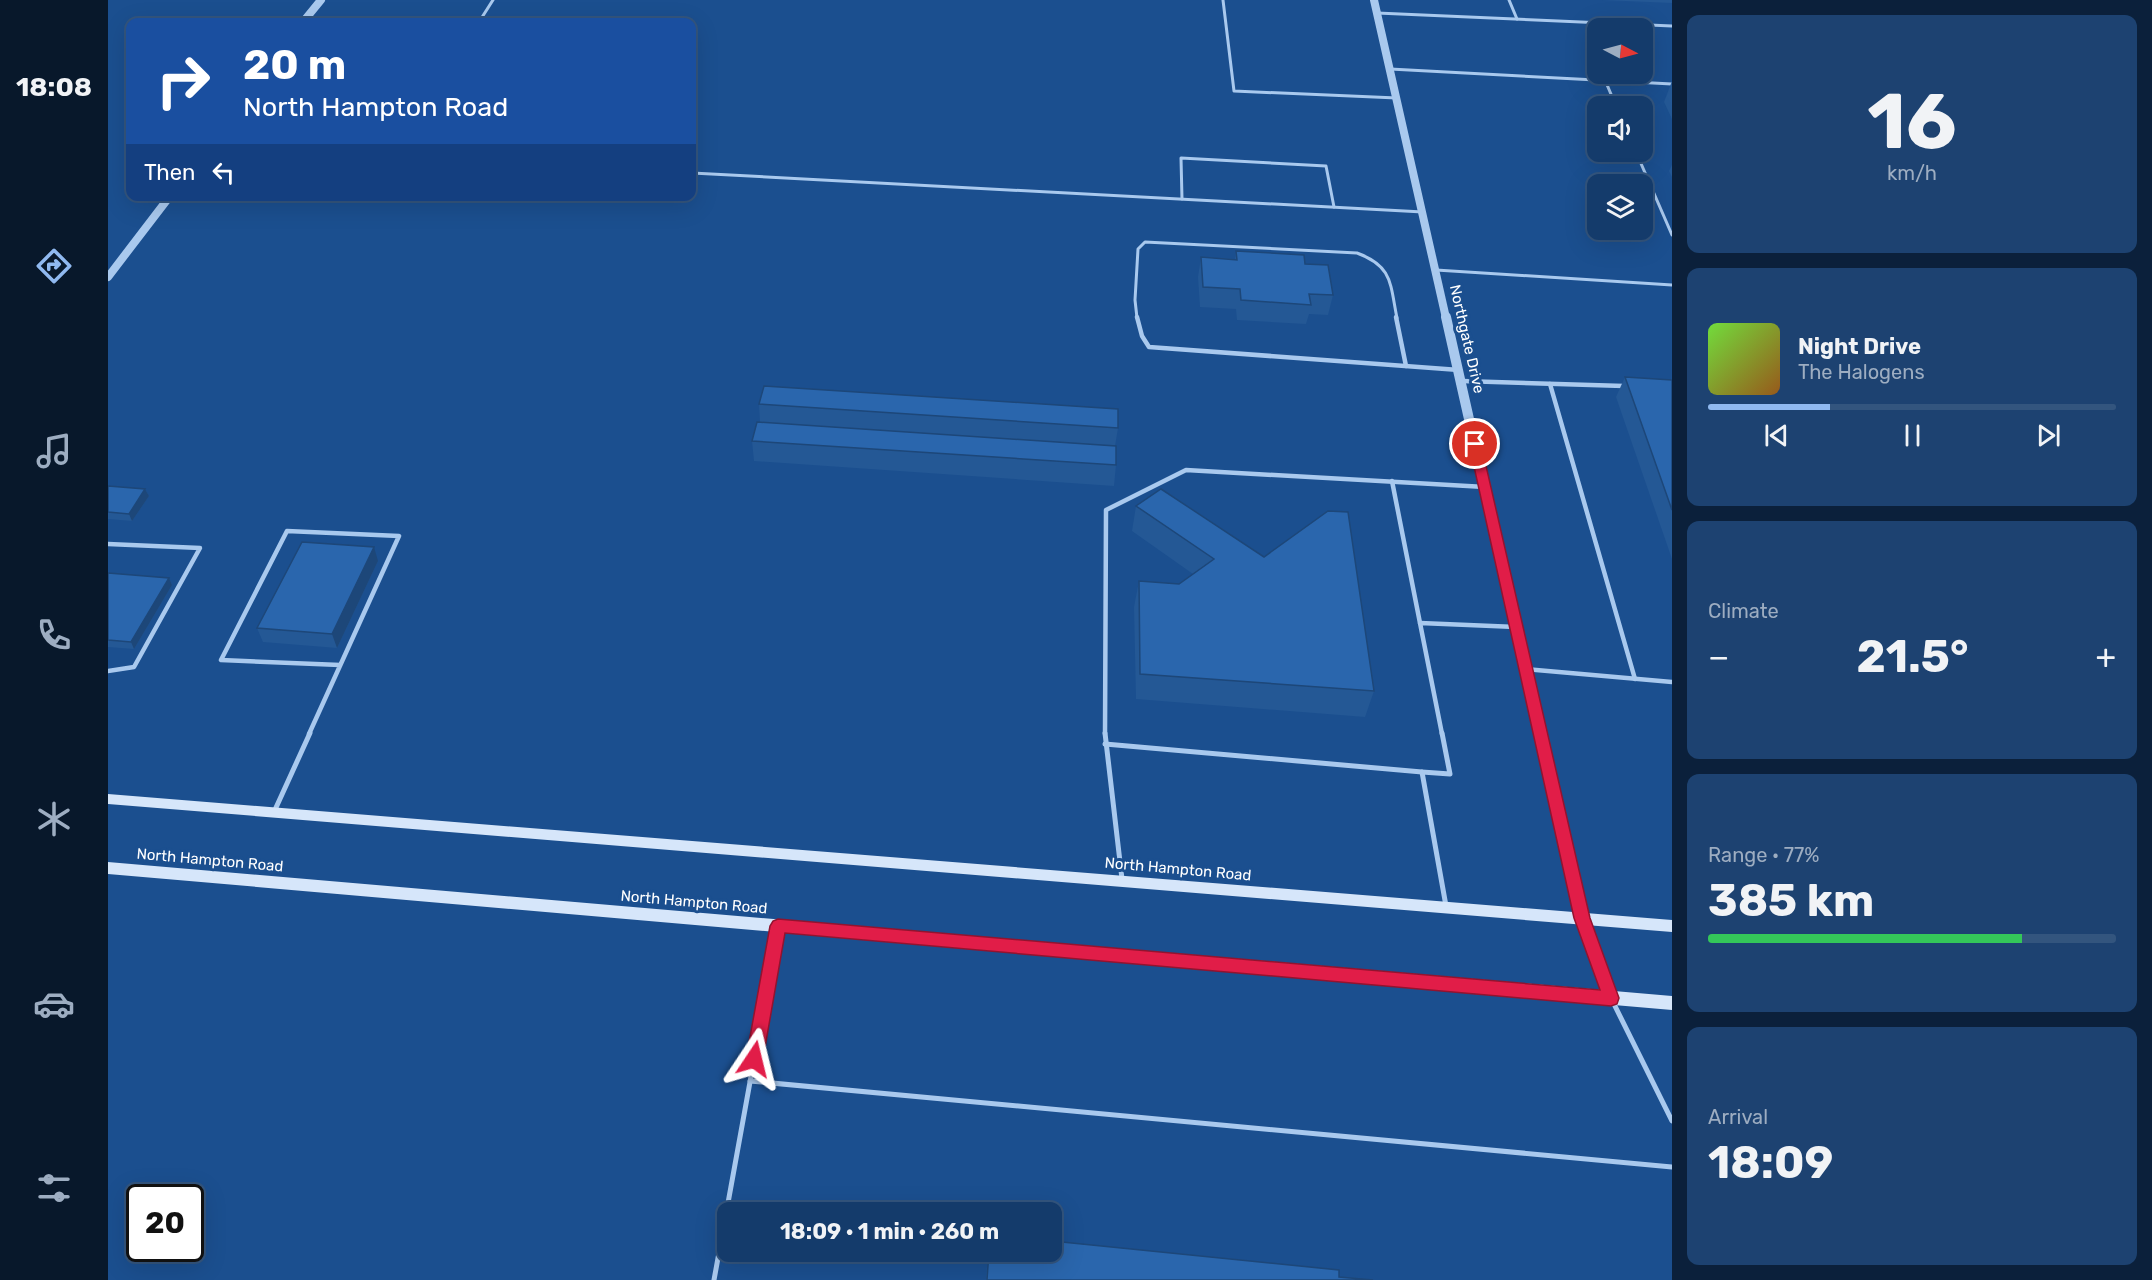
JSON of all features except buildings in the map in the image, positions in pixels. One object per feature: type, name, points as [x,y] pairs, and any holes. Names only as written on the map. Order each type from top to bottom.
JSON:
[{"type":"main road","name":"North Hampton Road","points":[[108,799],[1672,926]]},
{"type":"main road","name":"North Hampton Road","points":[[108,868],[1672,1004]]},
{"type":"street","points":[[306,18],[321,0]]},
{"type":"street","name":"Northgate Drive","points":[[1374,0],[1582,918],[1611,998]]},
{"type":"street","points":[[108,277],[166,201]]},
{"type":"lane","points":[[482,18],[493,0]]},
{"type":"lane","points":[[1223,0],[1234,91],[1397,98]]},
{"type":"lane","points":[[1509,0],[1516,19]]},
{"type":"lane","points":[[1377,13],[1672,26]]},
{"type":"lane","points":[[1390,69],[1587,80]]},
{"type":"lane","points":[[1653,83],[1672,84]]},
{"type":"lane","points":[[1182,199],[1181,158],[1326,166],[1334,207]]},
{"type":"lane","points":[[1640,162],[1672,235]]},
{"type":"lane","points":[[696,173],[1423,212]]},
{"type":"lane","points":[[1406,366],[1388,273],[1374,258],[1357,253],[1145,242],[1138,249],[1136,312],[1140,336],[1149,347],[1459,370]]},
{"type":"lane","points":[[1436,270],[1672,285]]},
{"type":"lane","points":[[1461,381],[1626,387]]},
{"type":"lane","points":[[1550,384],[1635,679]]},
{"type":"lane","points":[[1122,881],[1105,744],[1106,510],[1186,470],[1485,487]]},
{"type":"lane","points":[[1105,744],[1450,774],[1392,482]]},
{"type":"lane","points":[[274,812],[399,536],[287,531],[221,660],[340,665]]},
{"type":"lane","points":[[108,544],[200,548],[134,667],[108,671]]},
{"type":"lane","points":[[1420,623],[1516,627]]},
{"type":"lane","points":[[1525,669],[1672,682]]},
{"type":"lane","points":[[1422,772],[1446,907]]},
{"type":"lane","points":[[714,1280],[778,926]]},
{"type":"lane","points":[[1611,998],[1672,1121]]},
{"type":"lane","points":[[750,1081],[1672,1167]]},
{"type":"route","points":[[754,1059],[778,926],[1611,998],[1582,918],[1475,444]]}]
